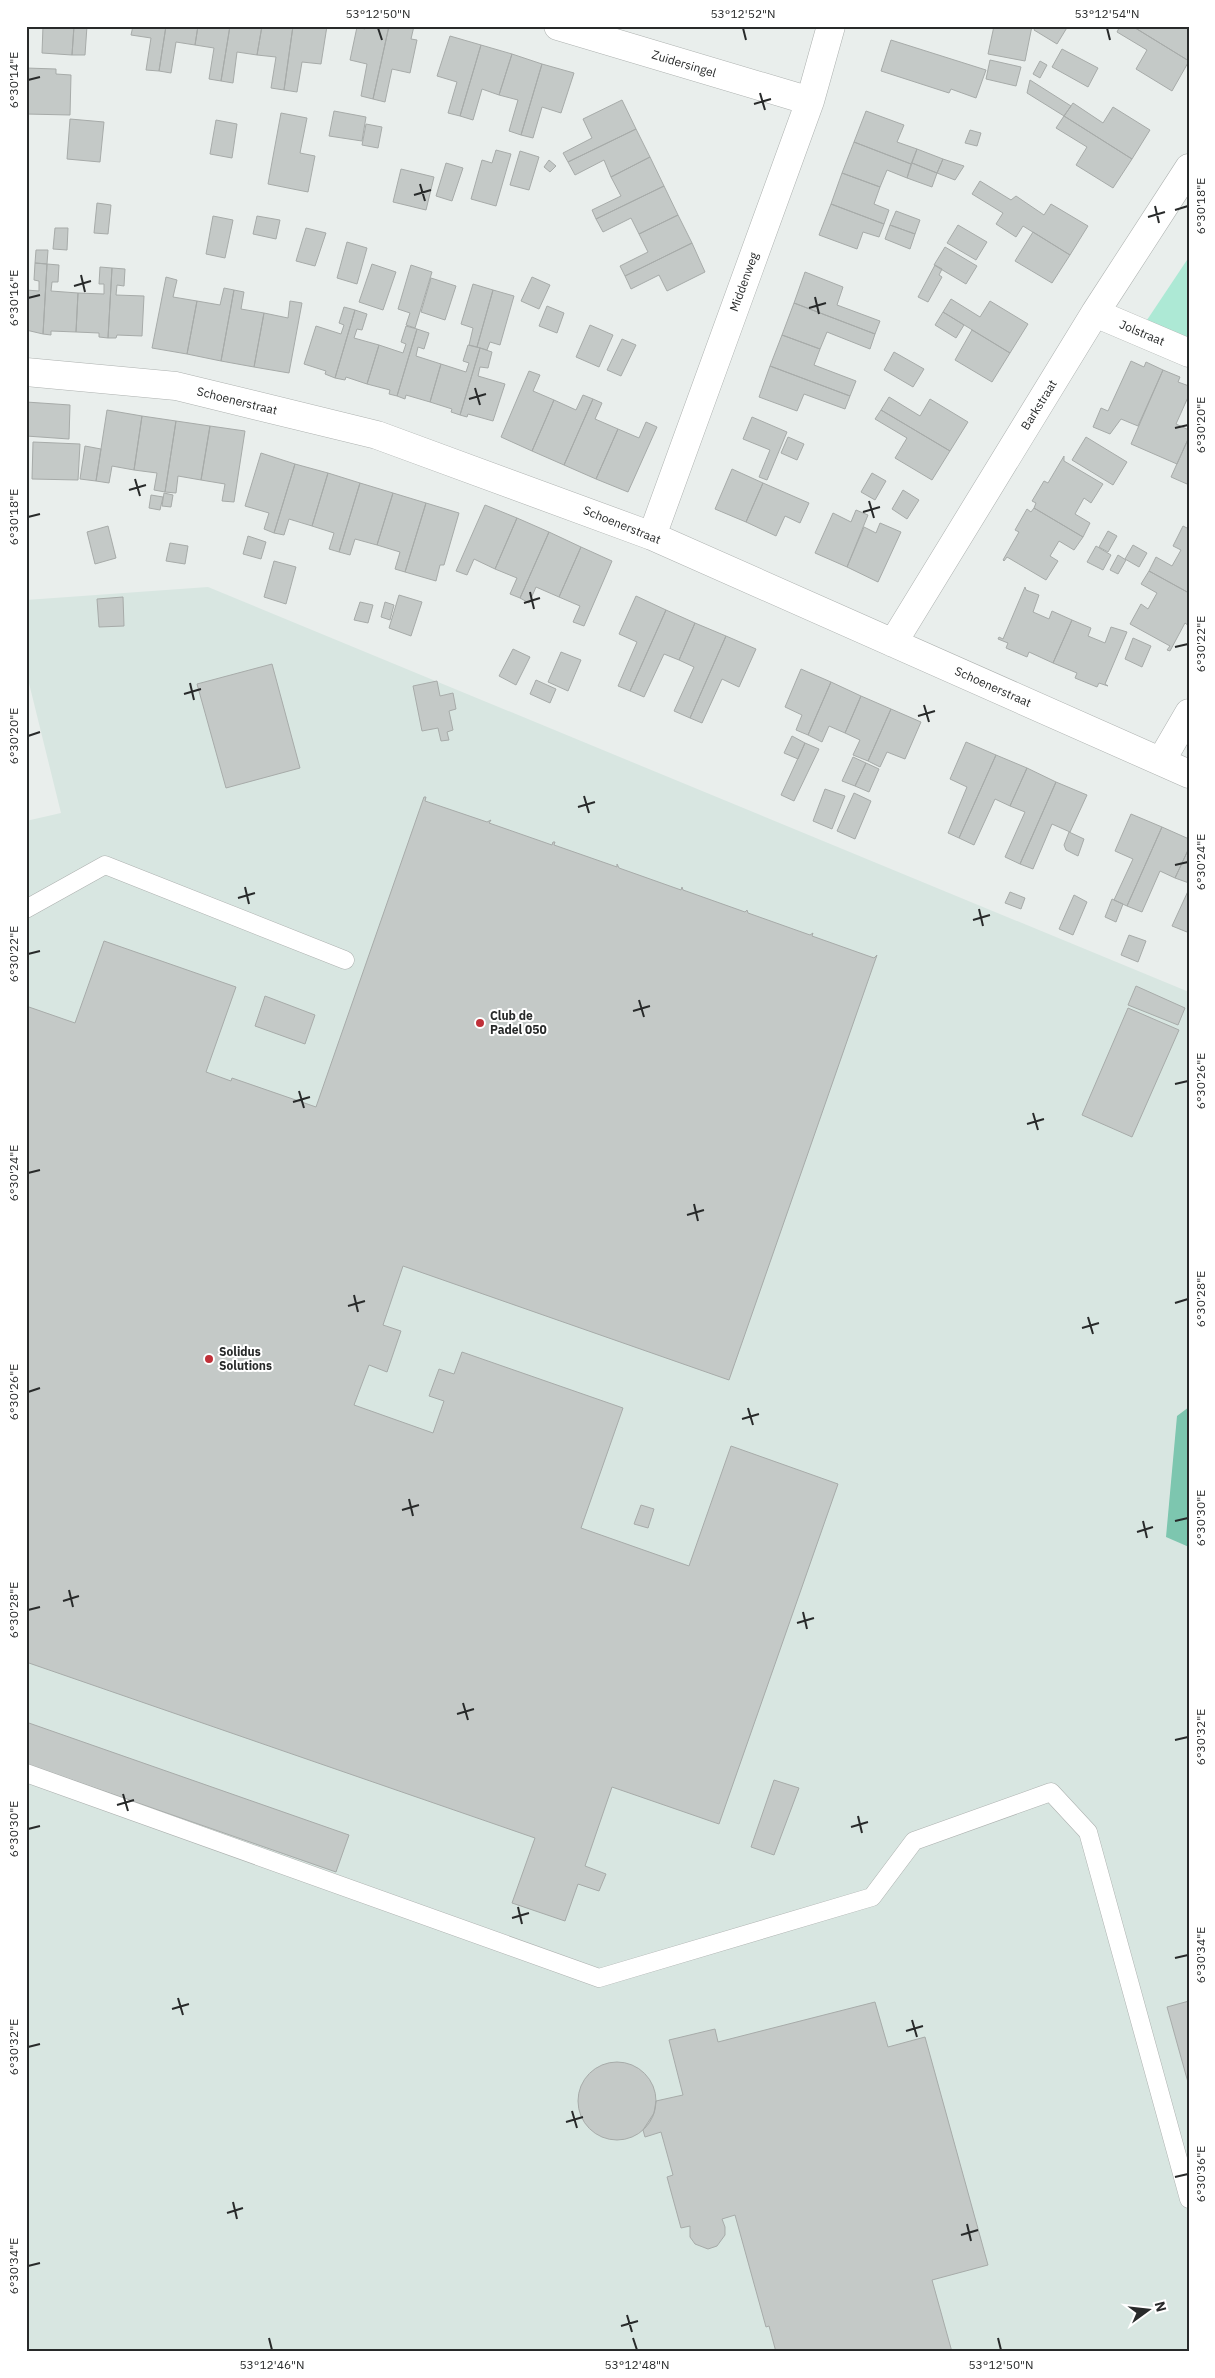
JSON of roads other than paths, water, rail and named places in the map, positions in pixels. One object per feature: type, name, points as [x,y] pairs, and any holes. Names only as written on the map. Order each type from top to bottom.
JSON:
[{"type":"street","name":"Zuidersingel","points":[[558,26],[810,101]]},
{"type":"street","name":"Middenweg","points":[[652,536],[810,101],[831,26]]},
{"type":"street","name":"Barkstraat","points":[[893,643],[1096,313],[1189,168]]},
{"type":"street","name":"Jolstraat","points":[[1096,313],[1189,354]]},
{"type":"street","name":"Schoenerstraat","points":[[26,372],[176,386],[377,434],[652,536],[1189,774]]},
{"type":"street","points":[[1161,761],[1189,713]]},
{"type":"lane","points":[[26,909],[105,866],[345,960]]},
{"type":"lane","points":[[26,1774],[599,1978],[872,1897],[914,1841],[1051,1792],[1088,1832],[1189,2199]]},
{"type":"place","name":"Club de Padel 050","points":[[480,1023]]},
{"type":"place","name":"Solidus Solutions","points":[[209,1359]]}]
